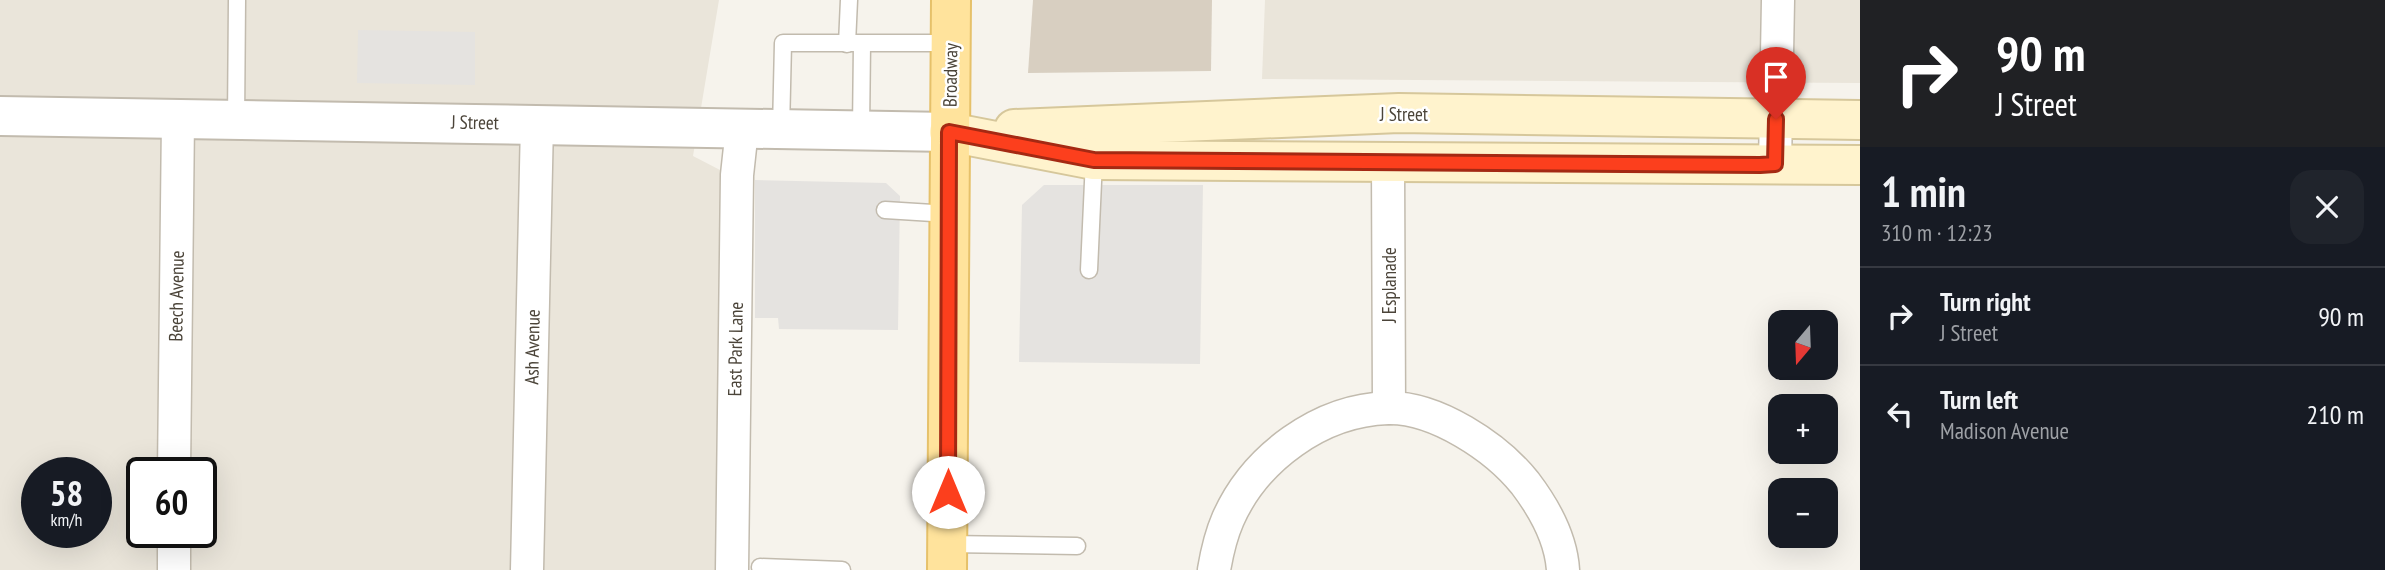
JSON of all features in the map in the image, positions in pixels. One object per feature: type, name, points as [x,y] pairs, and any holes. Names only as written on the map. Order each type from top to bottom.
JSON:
[{"type":"main road","name":"Broadway","points":[[947,557],[951,0]]},
{"type":"main road","name":"J Street","points":[[949,132],[1399,113],[1860,120]]},
{"type":"main road","name":"J Street","points":[[949,132],[1094,160],[1860,165]]},
{"type":"street","points":[[1775,164],[1778,0]]},
{"type":"street","name":"J Street","points":[[0,116],[949,132]]},
{"type":"street","name":"Beech Avenue","points":[[174,457],[178,119]]},
{"type":"street","name":"Ash Avenue","points":[[527,570],[537,123]]},
{"type":"street","name":"East Park Lane","points":[[743,129],[737,175],[746,569]]},
{"type":"street","name":"J Esplanade","points":[[1388,161],[1389,408]]},
{"type":"street","points":[[1214,570],[1219,543],[1233,509],[1258,472],[1277,453],[1318,426],[1364,411],[1389,408],[1413,412],[1458,429],[1500,456],[1524,482],[1546,516],[1556,539],[1563,570]]},
{"type":"street","points":[[174,548],[174,570]]},
{"type":"lane","points":[[236,121],[237,0]]},
{"type":"lane","points":[[849,0],[861,130]]},
{"type":"lane","points":[[781,130],[783,43],[950,43]]},
{"type":"lane","points":[[1089,270],[1094,160]]},
{"type":"lane","points":[[885,210],[948,214]]},
{"type":"lane","points":[[947,557],[1077,546]]},
{"type":"lane","points":[[746,569],[842,570]]},
{"type":"shaded area","points":[[0,0],[719,0],[693,156],[722,171],[720,570],[0,570]]},
{"type":"shaded area","points":[[1265,0],[1860,0],[1860,83],[1262,79]]},
{"type":"shaded area","points":[[358,30],[475,32],[475,85],[357,83]]},
{"type":"shaded area","points":[[755,180],[886,183],[900,196],[898,330],[779,329],[778,318],[755,318]]},
{"type":"shaded area","points":[[1044,185],[1203,185],[1200,364],[1019,362],[1022,205]]},
{"type":"building","points":[[1033,0],[1212,0],[1211,71],[1028,73]]},
{"type":"route","points":[[948,492],[949,132],[1094,160],[1760,165],[1775,164],[1776,119]]}]
